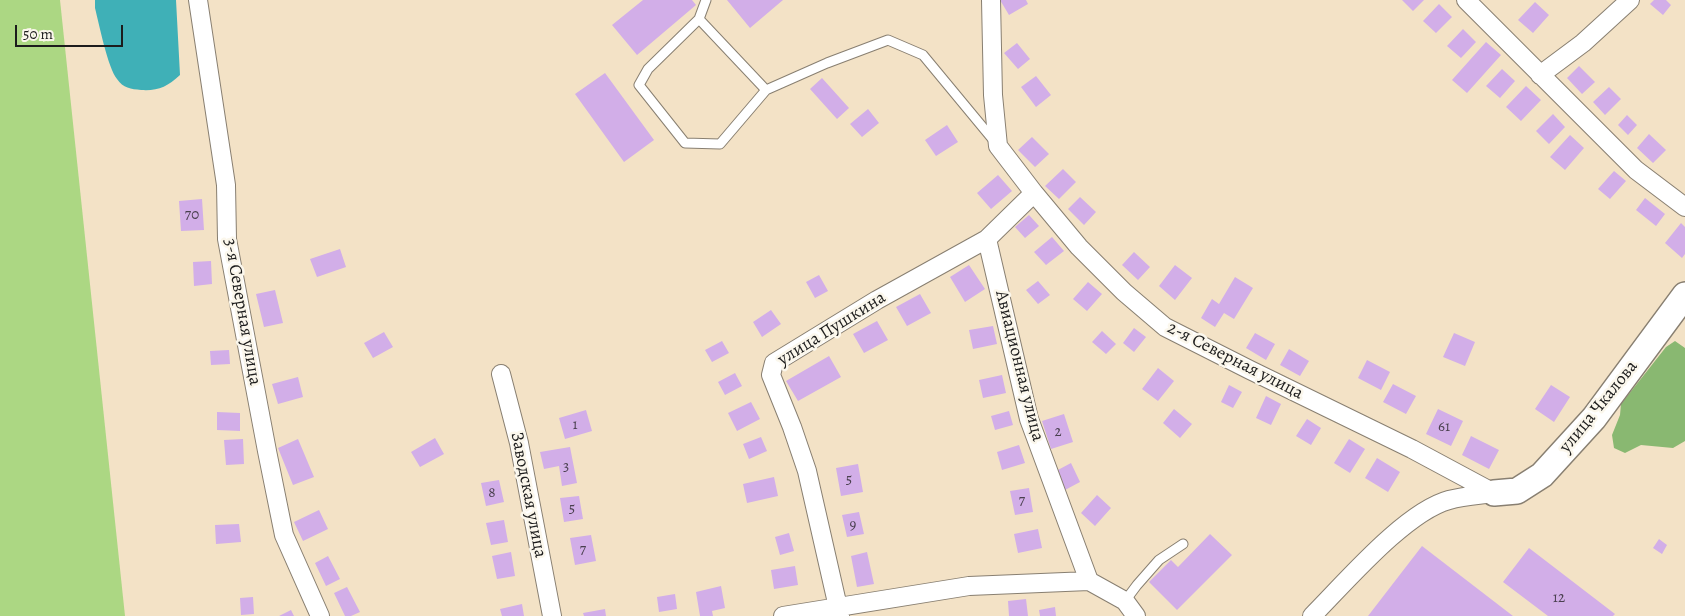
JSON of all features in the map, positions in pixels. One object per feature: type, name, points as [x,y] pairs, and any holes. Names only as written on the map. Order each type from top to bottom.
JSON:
[{"type":"street","name":"3-я Северная улица","points":[[198,0],[226,185],[227,239],[267,451],[284,535],[320,616]]},
{"type":"street","points":[[991,0],[993,95],[998,146]]},
{"type":"street","points":[[1466,0],[1636,170],[1685,207]]},
{"type":"street","points":[[1540,75],[1583,43],[1630,0]]},
{"type":"street","name":"2-я Северная улица","points":[[998,146],[1079,247],[1124,292],[1165,327],[1412,449],[1494,493]]},
{"type":"street","points":[[987,239],[1034,193]]},
{"type":"street","name":"Авиационная улица","points":[[987,239],[1029,419],[1089,580]]},
{"type":"street","name":"улица Пушкина","points":[[838,611],[807,471],[771,375],[774,363],[877,300],[987,239]]},
{"type":"street","name":"улица Чкалова","points":[[1494,493],[1517,492],[1542,475],[1594,418],[1685,295]]},
{"type":"street","name":"Заводская улица","points":[[501,374],[519,443],[552,616]]},
{"type":"street","points":[[1312,616],[1384,544],[1420,514],[1448,500],[1494,493]]},
{"type":"street","points":[[783,616],[838,611],[969,586],[1089,580],[1124,601],[1136,616]]},
{"type":"lane","points":[[706,0],[700,19],[648,69],[639,85],[685,143],[720,144],[766,90],[827,63],[888,40],[923,55],[998,146]]},
{"type":"lane","points":[[700,19],[766,90]]},
{"type":"lane","points":[[1124,601],[1159,560],[1183,544]]},
{"type":"green space","points":[[0,0],[60,0],[125,616],[0,616]]},
{"type":"green space","points":[[1675,341],[1685,348],[1685,441],[1673,448],[1641,445],[1625,453],[1614,448],[1612,435],[1620,415],[1621,404],[1666,347]]},
{"type":"water","points":[[95,0],[176,0],[180,75],[171,83],[152,90],[128,88],[122,84],[117,79],[107,56],[95,8]]},
{"type":"building","points":[[643,0],[692,0],[696,5],[637,55],[612,25]]},
{"type":"building","points":[[727,0],[783,0],[750,28]]},
{"type":"building","points":[[1000,0],[1026,0],[1028,4],[1009,15]]},
{"type":"building","points":[[1402,0],[1424,0],[1413,11]]},
{"type":"building","points":[[1654,0],[1666,0],[1671,5],[1663,15],[1650,4]]},
{"type":"building","points":[[1535,2],[1549,15],[1533,33],[1518,20]]},
{"type":"building","points":[[1439,4],[1452,17],[1436,33],[1423,21]]},
{"type":"building","points":[[1463,29],[1476,42],[1461,58],[1447,46]]},
{"type":"building","points":[[1486,42],[1501,55],[1467,93],[1452,80]]},
{"type":"building","points":[[1017,43],[1030,59],[1018,69],[1004,53]]},
{"type":"building","points":[[1579,66],[1595,82],[1582,94],[1567,78]]},
{"type":"building","points":[[1502,69],[1515,81],[1500,98],[1486,86]]},
{"type":"building","points":[[605,73],[654,140],[624,162],[575,94]]},
{"type":"building","points":[[1036,76],[1051,95],[1036,107],[1021,87]]},
{"type":"building","points":[[822,78],[849,108],[837,119],[810,89]]},
{"type":"building","points":[[1526,86],[1541,100],[1521,121],[1506,107]]},
{"type":"building","points":[[1609,87],[1621,99],[1605,115],[1593,102]]},
{"type":"building","points":[[868,109],[879,123],[862,137],[850,124]]},
{"type":"building","points":[[1553,114],[1565,127],[1549,144],[1536,131]]},
{"type":"building","points":[[1627,115],[1637,125],[1628,135],[1618,125]]},
{"type":"building","points":[[947,125],[958,142],[936,156],[925,140]]},
{"type":"building","points":[[1649,134],[1666,150],[1653,163],[1637,148]]},
{"type":"building","points":[[1570,135],[1584,148],[1565,170],[1550,157]]},
{"type":"building","points":[[1032,137],[1049,154],[1035,167],[1018,150]]},
{"type":"building","points":[[1063,169],[1076,182],[1059,199],[1045,186]]},
{"type":"building","points":[[1614,171],[1626,181],[1610,199],[1598,189]]},
{"type":"building","points":[[998,175],[1012,191],[991,209],[977,193]]},
{"type":"building","points":[[1080,197],[1096,212],[1084,225],[1068,209]]},
{"type":"building","points":[[1645,198],[1665,214],[1656,226],[1636,210]]},
{"type":"building","points":[[202,199],[204,230],[181,231],[179,201]]},
{"type":"building","points":[[1029,215],[1039,226],[1025,238],[1015,227]]},
{"type":"building","points":[[1681,223],[1685,227],[1685,254],[1682,258],[1665,243]]},
{"type":"building","points":[[1052,237],[1064,251],[1046,265],[1034,252]]},
{"type":"building","points":[[340,249],[346,267],[317,277],[310,259]]},
{"type":"building","points":[[1134,252],[1150,267],[1138,280],[1122,265]]},
{"type":"building","points":[[211,261],[212,284],[194,286],[193,262]]},
{"type":"building","points":[[969,265],[985,289],[965,302],[950,277]]},
{"type":"building","points":[[1175,265],[1192,278],[1175,300],[1159,286]]},
{"type":"building","points":[[819,275],[828,291],[815,298],[806,282]]},
{"type":"building","points":[[1235,277],[1253,288],[1234,319],[1224,313],[1215,327],[1201,318],[1212,299],[1219,304]]},
{"type":"building","points":[[1038,281],[1050,295],[1038,304],[1026,290]]},
{"type":"building","points":[[1088,282],[1102,294],[1087,311],[1073,299]]},
{"type":"building","points":[[275,290],[283,323],[264,327],[256,294]]},
{"type":"building","points":[[920,294],[931,313],[907,326],[896,307]]},
{"type":"building","points":[[771,310],[781,324],[762,337],[753,322]]},
{"type":"building","points":[[877,321],[888,340],[864,353],[853,334]]},
{"type":"building","points":[[993,326],[997,344],[973,349],[969,330]]},
{"type":"building","points":[[1134,328],[1146,337],[1134,352],[1123,343]]},
{"type":"building","points":[[1102,331],[1116,344],[1106,354],[1092,342]]},
{"type":"building","points":[[384,332],[393,347],[373,358],[364,343]]},
{"type":"building","points":[[1255,333],[1275,344],[1266,360],[1246,348]]},
{"type":"building","points":[[1454,333],[1475,342],[1465,366],[1443,357]]},
{"type":"building","points":[[722,341],[729,353],[712,362],[705,350]]},
{"type":"building","points":[[1289,349],[1309,361],[1300,376],[1280,365]]},
{"type":"building","points":[[229,350],[230,364],[211,365],[210,351]]},
{"type":"building","points":[[829,356],[841,377],[798,401],[786,381]]},
{"type":"building","points":[[1367,360],[1390,372],[1381,390],[1358,378]]},
{"type":"building","points":[[1158,368],[1174,381],[1158,401],[1142,389]]},
{"type":"building","points":[[735,373],[742,386],[725,395],[718,382]]},
{"type":"building","points":[[1002,375],[1006,393],[983,398],[979,380]]},
{"type":"building","points":[[298,377],[303,397],[278,404],[272,384]]},
{"type":"building","points":[[1393,384],[1416,396],[1406,414],[1383,402]]},
{"type":"building","points":[[1229,385],[1242,392],[1233,408],[1221,402]]},
{"type":"building","points":[[1551,385],[1570,397],[1554,422],[1535,409]]},
{"type":"building","points":[[1266,396],[1281,404],[1271,425],[1256,418]]},
{"type":"building","points":[[751,402],[760,419],[737,431],[728,413]]},
{"type":"building","points":[[1174,409],[1192,424],[1180,438],[1163,423]]},
{"type":"building","points":[[1438,409],[1463,421],[1451,446],[1426,434]]},
{"type":"building","points":[[586,410],[592,431],[565,439],[559,418]]},
{"type":"building","points":[[1009,411],[1013,425],[995,430],[991,416]]},
{"type":"building","points":[[217,412],[240,413],[240,431],[217,430]]},
{"type":"building","points":[[1064,414],[1073,442],[1051,449],[1042,421]]},
{"type":"building","points":[[1307,419],[1321,428],[1311,445],[1296,436]]},
{"type":"building","points":[[1471,436],[1499,450],[1489,469],[1462,455]]},
{"type":"building","points":[[761,437],[767,451],[749,459],[743,444]]},
{"type":"building","points":[[435,438],[444,454],[420,467],[411,452]]},
{"type":"building","points":[[243,439],[244,464],[226,465],[224,440]]},
{"type":"building","points":[[298,439],[314,477],[293,485],[278,448]]},
{"type":"building","points":[[1349,439],[1365,449],[1350,473],[1334,463]]},
{"type":"building","points":[[1019,445],[1025,463],[1002,470],[997,452]]},
{"type":"building","points":[[570,447],[577,483],[562,486],[559,466],[544,469],[540,452]]},
{"type":"building","points":[[1377,458],[1400,472],[1388,492],[1365,478]]},
{"type":"building","points":[[1071,463],[1080,482],[1065,490],[1056,471]]},
{"type":"building","points":[[858,464],[863,492],[841,496],[836,468]]},
{"type":"building","points":[[774,477],[778,496],[747,503],[743,484]]},
{"type":"building","points":[[499,480],[504,502],[486,506],[481,483]]},
{"type":"building","points":[[1029,488],[1033,512],[1015,515],[1010,491]]},
{"type":"building","points":[[1097,495],[1111,508],[1095,526],[1081,513]]},
{"type":"building","points":[[579,496],[583,519],[564,522],[560,498]]},
{"type":"building","points":[[319,510],[328,529],[303,541],[294,522]]},
{"type":"building","points":[[859,512],[864,534],[847,537],[842,515]]},
{"type":"building","points":[[504,520],[508,542],[491,545],[486,523]]},
{"type":"building","points":[[239,524],[241,542],[216,544],[215,525]]},
{"type":"building","points":[[1038,529],[1042,548],[1018,553],[1014,534]]},
{"type":"building","points":[[789,533],[794,551],[780,555],[775,537]]},
{"type":"building","points":[[1210,534],[1232,555],[1177,610],[1149,582],[1171,560],[1178,567]]},
{"type":"building","points":[[591,535],[596,561],[575,565],[570,538]]},
{"type":"building","points":[[1659,539],[1667,545],[1662,554],[1653,548]]},
{"type":"building","points":[[1422,546],[1513,616],[1368,616]]},
{"type":"building","points":[[1529,548],[1615,614],[1613,616],[1548,616],[1503,582]]},
{"type":"building","points":[[511,552],[515,576],[497,579],[492,556]]},
{"type":"building","points":[[867,552],[874,584],[857,587],[851,556]]},
{"type":"building","points":[[328,556],[340,579],[326,586],[315,563]]},
{"type":"building","points":[[795,566],[798,585],[774,589],[771,570]]},
{"type":"building","points":[[721,586],[725,608],[712,611],[713,616],[700,616],[696,592]]},
{"type":"building","points":[[347,587],[360,612],[351,616],[345,616],[334,593]]},
{"type":"building","points":[[675,594],[677,609],[659,612],[657,597]]},
{"type":"building","points":[[253,597],[254,614],[241,615],[240,598]]},
{"type":"building","points":[[1026,599],[1028,616],[1009,616],[1008,601]]},
{"type":"building","points":[[522,604],[524,616],[502,616],[500,609]]},
{"type":"building","points":[[1055,607],[1056,616],[1040,616],[1039,610]]},
{"type":"building","points":[[605,609],[606,616],[584,616],[583,613]]},
{"type":"building","points":[[291,610],[294,616],[279,616]]}]
